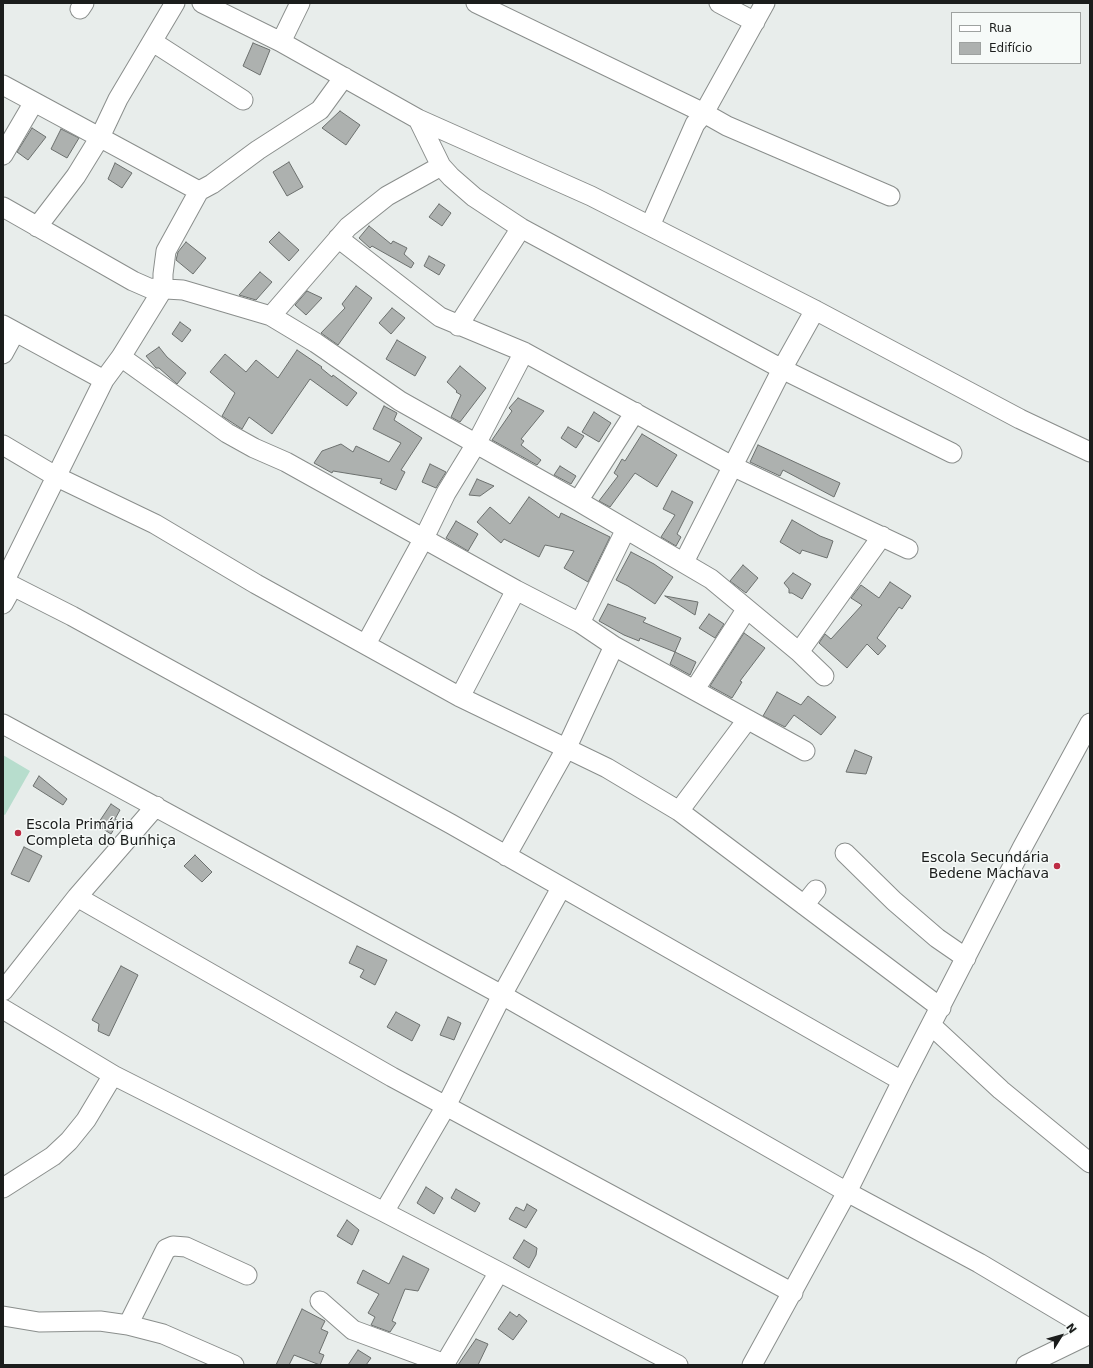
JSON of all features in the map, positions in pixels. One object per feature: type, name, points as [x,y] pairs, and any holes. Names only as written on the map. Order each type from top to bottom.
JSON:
[{"type":"street","points":[[37,227],[76,176],[100,137],[118,99],[175,3]]},
{"type":"street","points":[[202,3],[281,42],[418,119],[591,196],[815,310],[1020,419],[1090,452]]},
{"type":"street","points":[[281,42],[300,3]]},
{"type":"street","points":[[476,3],[704,113],[727,126],[890,196]]},
{"type":"street","points":[[719,3],[755,22]]},
{"type":"street","points":[[650,226],[695,124],[704,113],[765,3]]},
{"type":"street","points":[[153,42],[243,100]]},
{"type":"street","points":[[3,604],[7,583],[104,380],[121,357],[163,289],[166,251],[199,191],[212,184],[258,150],[320,110],[344,77]]},
{"type":"street","points":[[3,84],[199,191]]},
{"type":"street","points":[[3,155],[34,102]]},
{"type":"street","points":[[418,119],[440,166],[474,197],[521,228],[782,369],[952,453]]},
{"type":"street","points":[[271,316],[348,227],[387,196],[440,166]]},
{"type":"street","points":[[3,207],[133,281],[149,288],[183,290],[271,316],[316,343],[400,401],[684,562],[711,580],[799,652],[824,676]]},
{"type":"street","points":[[458,326],[521,228]]},
{"type":"street","points":[[338,238],[440,317],[458,326],[524,352],[732,466],[908,549]]},
{"type":"street","points":[[684,562],[782,369],[815,310]]},
{"type":"street","points":[[3,354],[9,329],[104,380]]},
{"type":"street","points":[[366,644],[424,538],[446,493],[476,444],[524,352]]},
{"type":"street","points":[[121,357],[227,433],[254,448],[286,462],[516,590],[580,623],[614,646],[695,689],[747,720],[805,751]]},
{"type":"street","points":[[578,501],[635,412]]},
{"type":"street","points":[[3,445],[57,477],[155,524],[256,584],[460,697],[608,768],[679,811],[941,1008]]},
{"type":"street","points":[[580,623],[626,529]]},
{"type":"street","points":[[799,652],[882,536]]},
{"type":"street","points":[[7,583],[72,616],[451,824],[902,1081]]},
{"type":"street","points":[[460,697],[516,590]]},
{"type":"street","points":[[695,689],[746,610]]},
{"type":"street","points":[[506,856],[566,749],[614,646]]},
{"type":"street","points":[[679,811],[747,720]]},
{"type":"street","points":[[752,1365],[793,1293],[847,1192],[902,1081],[1090,723]]},
{"type":"street","points":[[3,724],[502,995],[847,1192],[979,1263],[1090,1329]]},
{"type":"street","points":[[3,991],[77,896],[156,806]]},
{"type":"street","points":[[845,853],[894,901],[937,938],[966,958]]},
{"type":"street","points":[[384,1212],[446,1106],[502,995],[561,888]]},
{"type":"street","points":[[804,905],[816,890]]},
{"type":"street","points":[[77,896],[446,1106],[793,1293]]},
{"type":"street","points":[[3,1009],[113,1075],[384,1212],[678,1365]]},
{"type":"street","points":[[932,1026],[1001,1090],[1090,1163]]},
{"type":"street","points":[[3,1188],[53,1156],[69,1141],[86,1120],[113,1075]]},
{"type":"street","points":[[128,1325],[166,1249],[173,1246],[186,1247],[247,1275]]},
{"type":"street","points":[[320,1301],[353,1330],[445,1365],[499,1272]]},
{"type":"street","points":[[3,1316],[39,1322],[100,1321],[128,1325],[163,1334],[234,1365]]},
{"type":"street","points":[[1026,1365],[1090,1334]]},
{"type":"green space","points":[[3,755],[30,771],[5,815],[3,814]]},
{"type":"building","points":[[253,43],[270,50],[260,75],[243,66]]},
{"type":"building","points":[[340,111],[360,125],[346,145],[322,128]]},
{"type":"building","points":[[32,128],[46,137],[28,160],[17,152]]},
{"type":"building","points":[[61,129],[79,138],[67,158],[51,149]]},
{"type":"building","points":[[289,162],[303,187],[287,196],[273,172]]},
{"type":"building","points":[[115,163],[132,173],[122,188],[108,179]]},
{"type":"building","points":[[439,204],[451,213],[442,226],[429,217]]},
{"type":"building","points":[[369,226],[391,244],[393,241],[407,248],[404,254],[414,263],[411,268],[372,246],[370,248],[359,238]]},
{"type":"building","points":[[279,232],[299,250],[289,261],[269,242]]},
{"type":"building","points":[[186,242],[206,258],[193,274],[176,260],[178,252]]},
{"type":"building","points":[[429,256],[445,265],[439,275],[424,266]]},
{"type":"building","points":[[260,272],[272,282],[256,300],[239,295]]},
{"type":"building","points":[[356,286],[372,298],[338,345],[321,333],[345,308],[342,304]]},
{"type":"building","points":[[307,291],[322,298],[306,315],[295,305]]},
{"type":"building","points":[[392,308],[405,318],[391,334],[379,323]]},
{"type":"building","points":[[180,322],[191,330],[182,342],[172,334]]},
{"type":"building","points":[[397,340],[426,357],[415,376],[386,359]]},
{"type":"building","points":[[159,347],[167,357],[186,373],[177,384],[159,368],[156,368],[146,356]]},
{"type":"building","points":[[297,350],[322,367],[321,368],[332,377],[333,375],[357,393],[347,406],[310,379],[272,434],[249,417],[242,429],[222,416],[235,393],[210,372],[225,354],[246,372],[256,360],[278,378]]},
{"type":"building","points":[[460,366],[486,388],[460,422],[451,417],[461,395],[456,392],[457,391],[447,382]]},
{"type":"building","points":[[518,398],[544,411],[521,439],[524,441],[521,445],[541,460],[537,465],[492,440],[512,411],[509,408]]},
{"type":"building","points":[[384,406],[397,413],[394,420],[422,438],[401,470],[405,472],[396,490],[380,483],[382,479],[333,471],[332,473],[314,463],[322,451],[341,444],[353,452],[356,446],[389,462],[401,443],[373,429]]},
{"type":"building","points":[[594,412],[611,423],[599,442],[582,432]]},
{"type":"building","points":[[568,427],[584,436],[576,448],[561,438]]},
{"type":"building","points":[[642,434],[677,455],[657,487],[635,473],[610,507],[599,501],[618,476],[614,473],[622,459],[625,461]]},
{"type":"building","points":[[758,445],[840,483],[834,497],[783,470],[780,476],[750,462]]},
{"type":"building","points":[[430,464],[446,472],[436,488],[422,482]]},
{"type":"building","points":[[560,466],[576,476],[571,484],[554,475]]},
{"type":"building","points":[[477,479],[494,486],[480,496],[469,495]]},
{"type":"building","points":[[672,491],[693,502],[677,534],[681,537],[676,546],[661,537],[675,515],[663,509]]},
{"type":"building","points":[[529,497],[559,518],[561,513],[610,537],[588,582],[564,568],[574,551],[545,545],[539,557],[504,539],[501,543],[477,522],[490,507],[510,524]]},
{"type":"building","points":[[792,520],[820,536],[833,541],[827,558],[802,550],[800,554],[780,542]]},
{"type":"building","points":[[456,521],[478,534],[468,551],[446,538]]},
{"type":"building","points":[[631,552],[654,564],[673,577],[655,604],[616,580]]},
{"type":"building","points":[[743,565],[758,578],[746,593],[730,581]]},
{"type":"building","points":[[793,573],[811,584],[802,599],[792,593],[789,593],[789,589],[784,583]]},
{"type":"building","points":[[890,582],[911,596],[902,609],[899,607],[877,638],[886,646],[878,655],[867,644],[847,668],[819,643],[825,634],[831,639],[862,605],[851,598],[861,585],[879,598]]},
{"type":"building","points":[[665,596],[698,602],[695,615]]},
{"type":"building","points":[[608,604],[646,618],[643,622],[681,638],[675,652],[640,638],[639,641],[624,635],[599,621]]},
{"type":"building","points":[[709,614],[724,624],[715,638],[699,628]]},
{"type":"building","points":[[744,633],[765,648],[740,681],[742,682],[732,698],[710,686]]},
{"type":"building","points":[[675,652],[696,662],[690,675],[670,664]]},
{"type":"building","points":[[777,692],[801,705],[808,696],[836,717],[821,735],[794,715],[785,727],[763,716]]},
{"type":"building","points":[[855,750],[872,757],[866,774],[846,772]]},
{"type":"building","points":[[39,776],[67,799],[63,805],[33,786]]},
{"type":"building","points":[[111,804],[120,810],[115,819],[119,821],[111,834],[97,825]]},
{"type":"building","points":[[24,847],[42,856],[29,882],[11,874]]},
{"type":"building","points":[[195,855],[212,872],[202,882],[184,866]]},
{"type":"building","points":[[357,946],[387,960],[375,985],[360,977],[364,970],[349,963]]},
{"type":"building","points":[[121,966],[138,975],[109,1036],[98,1031],[99,1024],[92,1020]]},
{"type":"building","points":[[396,1012],[420,1025],[412,1041],[387,1027]]},
{"type":"building","points":[[448,1017],[461,1023],[454,1040],[440,1035]]},
{"type":"building","points":[[426,1187],[443,1198],[434,1214],[417,1203]]},
{"type":"building","points":[[456,1189],[480,1203],[475,1212],[451,1198]]},
{"type":"building","points":[[527,1204],[537,1210],[526,1228],[509,1219],[516,1207],[524,1211]]},
{"type":"building","points":[[347,1220],[359,1230],[352,1245],[337,1236]]},
{"type":"building","points":[[524,1240],[537,1248],[536,1255],[529,1268],[513,1258]]},
{"type":"building","points":[[403,1256],[429,1269],[418,1291],[405,1289],[392,1321],[396,1323],[390,1332],[371,1325],[375,1317],[368,1313],[379,1294],[357,1283],[363,1270],[389,1284]]},
{"type":"building","points":[[302,1309],[325,1321],[321,1329],[328,1332],[319,1353],[324,1355],[320,1365],[294,1355],[289,1365],[276,1365]]},
{"type":"building","points":[[510,1312],[517,1317],[519,1314],[527,1321],[513,1340],[498,1329]]},
{"type":"building","points":[[476,1339],[488,1344],[478,1365],[458,1365]]},
{"type":"building","points":[[358,1350],[371,1358],[366,1365],[348,1365]]},
{"type":"place","name":"Escola Primária Completa do Bunhiça","points":[[18,833]]},
{"type":"place","name":"Escola Secundária Bedene Machava","points":[[1057,866]]}]
